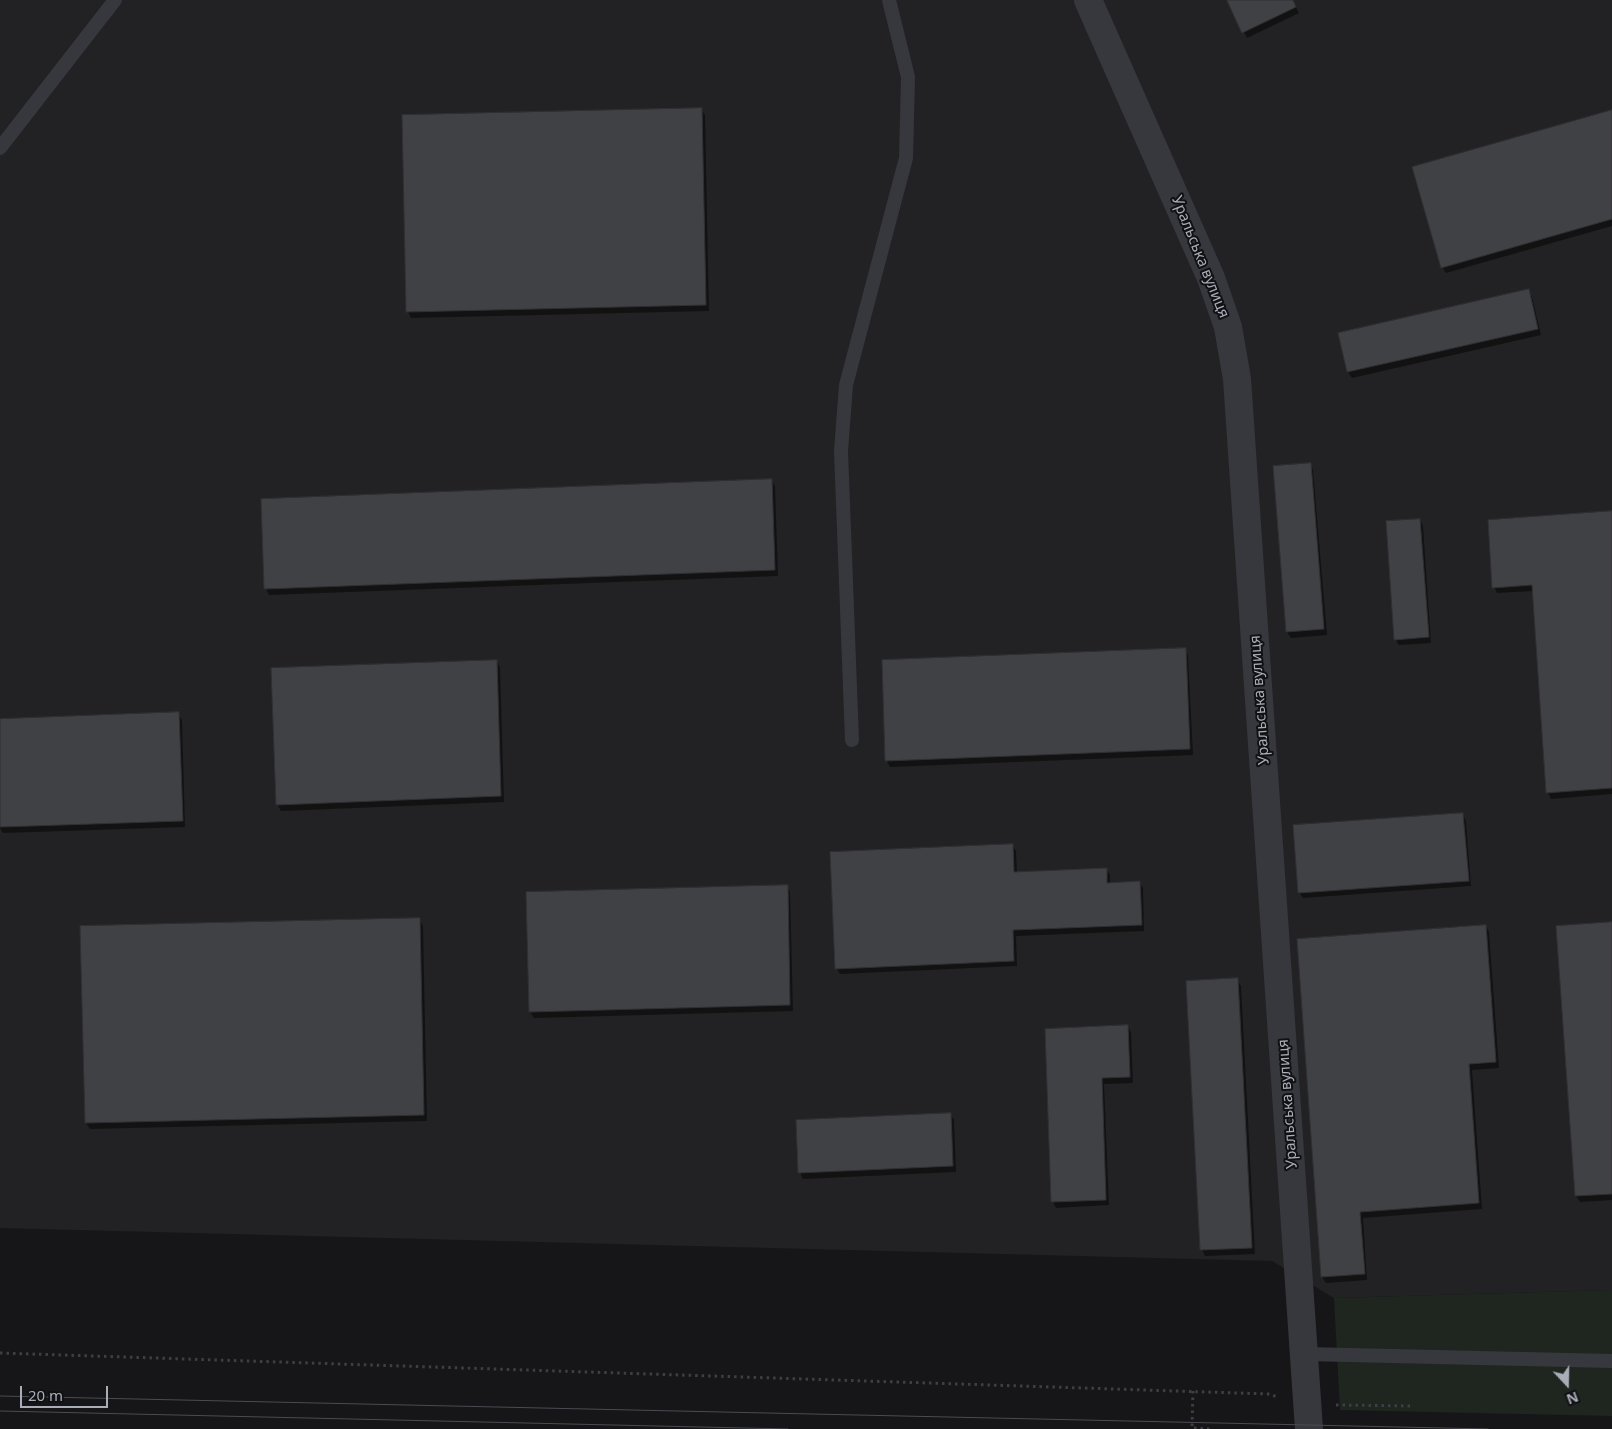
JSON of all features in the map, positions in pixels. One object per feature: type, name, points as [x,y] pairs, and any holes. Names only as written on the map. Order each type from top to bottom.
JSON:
[{"type":"street","name":"Уральська вулиця","points":[[1088,0],[1211,278],[1228,327],[1237,379],[1309,1417]]},
{"type":"lane","points":[[0,148],[115,0]]},
{"type":"lane","points":[[852,740],[841,451],[846,385],[906,158],[908,77],[889,0]]},
{"type":"lane","points":[[1305,1354],[1612,1361]]},
{"type":"path","points":[[0,1353],[1268,1394],[1309,1417],[1412,1406]]},
{"type":"path","points":[[1193,1392],[1192,1428],[1210,1429]]},
{"type":"shaded area","points":[[0,0],[1612,0],[1612,1290],[1334,1298],[1272,1261],[0,1228]]},
{"type":"shaded area","points":[[1612,1290],[1612,1416],[1340,1410],[1334,1298]]},
{"type":"building","points":[[1227,0],[1293,0],[1296,7],[1242,33]]},
{"type":"building","points":[[702,108],[706,305],[406,312],[402,115]]},
{"type":"building","points":[[1612,110],[1612,219],[1441,268],[1412,167]]},
{"type":"building","points":[[1529,289],[1538,329],[1347,372],[1338,333]]},
{"type":"building","points":[[1311,463],[1324,629],[1286,632],[1273,466]]},
{"type":"building","points":[[772,479],[775,570],[264,589],[261,499]]},
{"type":"building","points":[[1612,511],[1612,788],[1546,793],[1532,585],[1492,588],[1488,520]]},
{"type":"building","points":[[1420,519],[1429,637],[1394,640],[1386,521]]},
{"type":"building","points":[[1186,648],[1190,749],[885,761],[882,660]]},
{"type":"building","points":[[497,660],[501,796],[276,805],[271,668]]},
{"type":"building","points":[[179,712],[183,821],[0,827],[0,719]]},
{"type":"building","points":[[1463,813],[1469,881],[1298,893],[1293,825]]},
{"type":"building","points":[[1013,844],[1014,872],[1107,868],[1107,883],[1140,881],[1142,925],[1013,930],[1014,961],[835,969],[830,852]]},
{"type":"building","points":[[788,885],[790,1005],[529,1012],[526,892]]},
{"type":"building","points":[[420,918],[424,1115],[85,1123],[80,926]]},
{"type":"building","points":[[1612,922],[1612,1194],[1575,1196],[1556,926]]},
{"type":"building","points":[[1486,925],[1496,1062],[1469,1064],[1479,1203],[1360,1212],[1365,1274],[1321,1277],[1297,939]]},
{"type":"building","points":[[1238,978],[1252,1248],[1200,1250],[1186,981]]},
{"type":"building","points":[[1128,1025],[1130,1077],[1102,1078],[1106,1200],[1051,1202],[1045,1029]]},
{"type":"building","points":[[951,1113],[953,1166],[798,1173],[796,1120]]},
{"type":"tram line","points":[[0,1396],[1488,1429]]},
{"type":"tram line","points":[[0,1411],[788,1429]]}]
